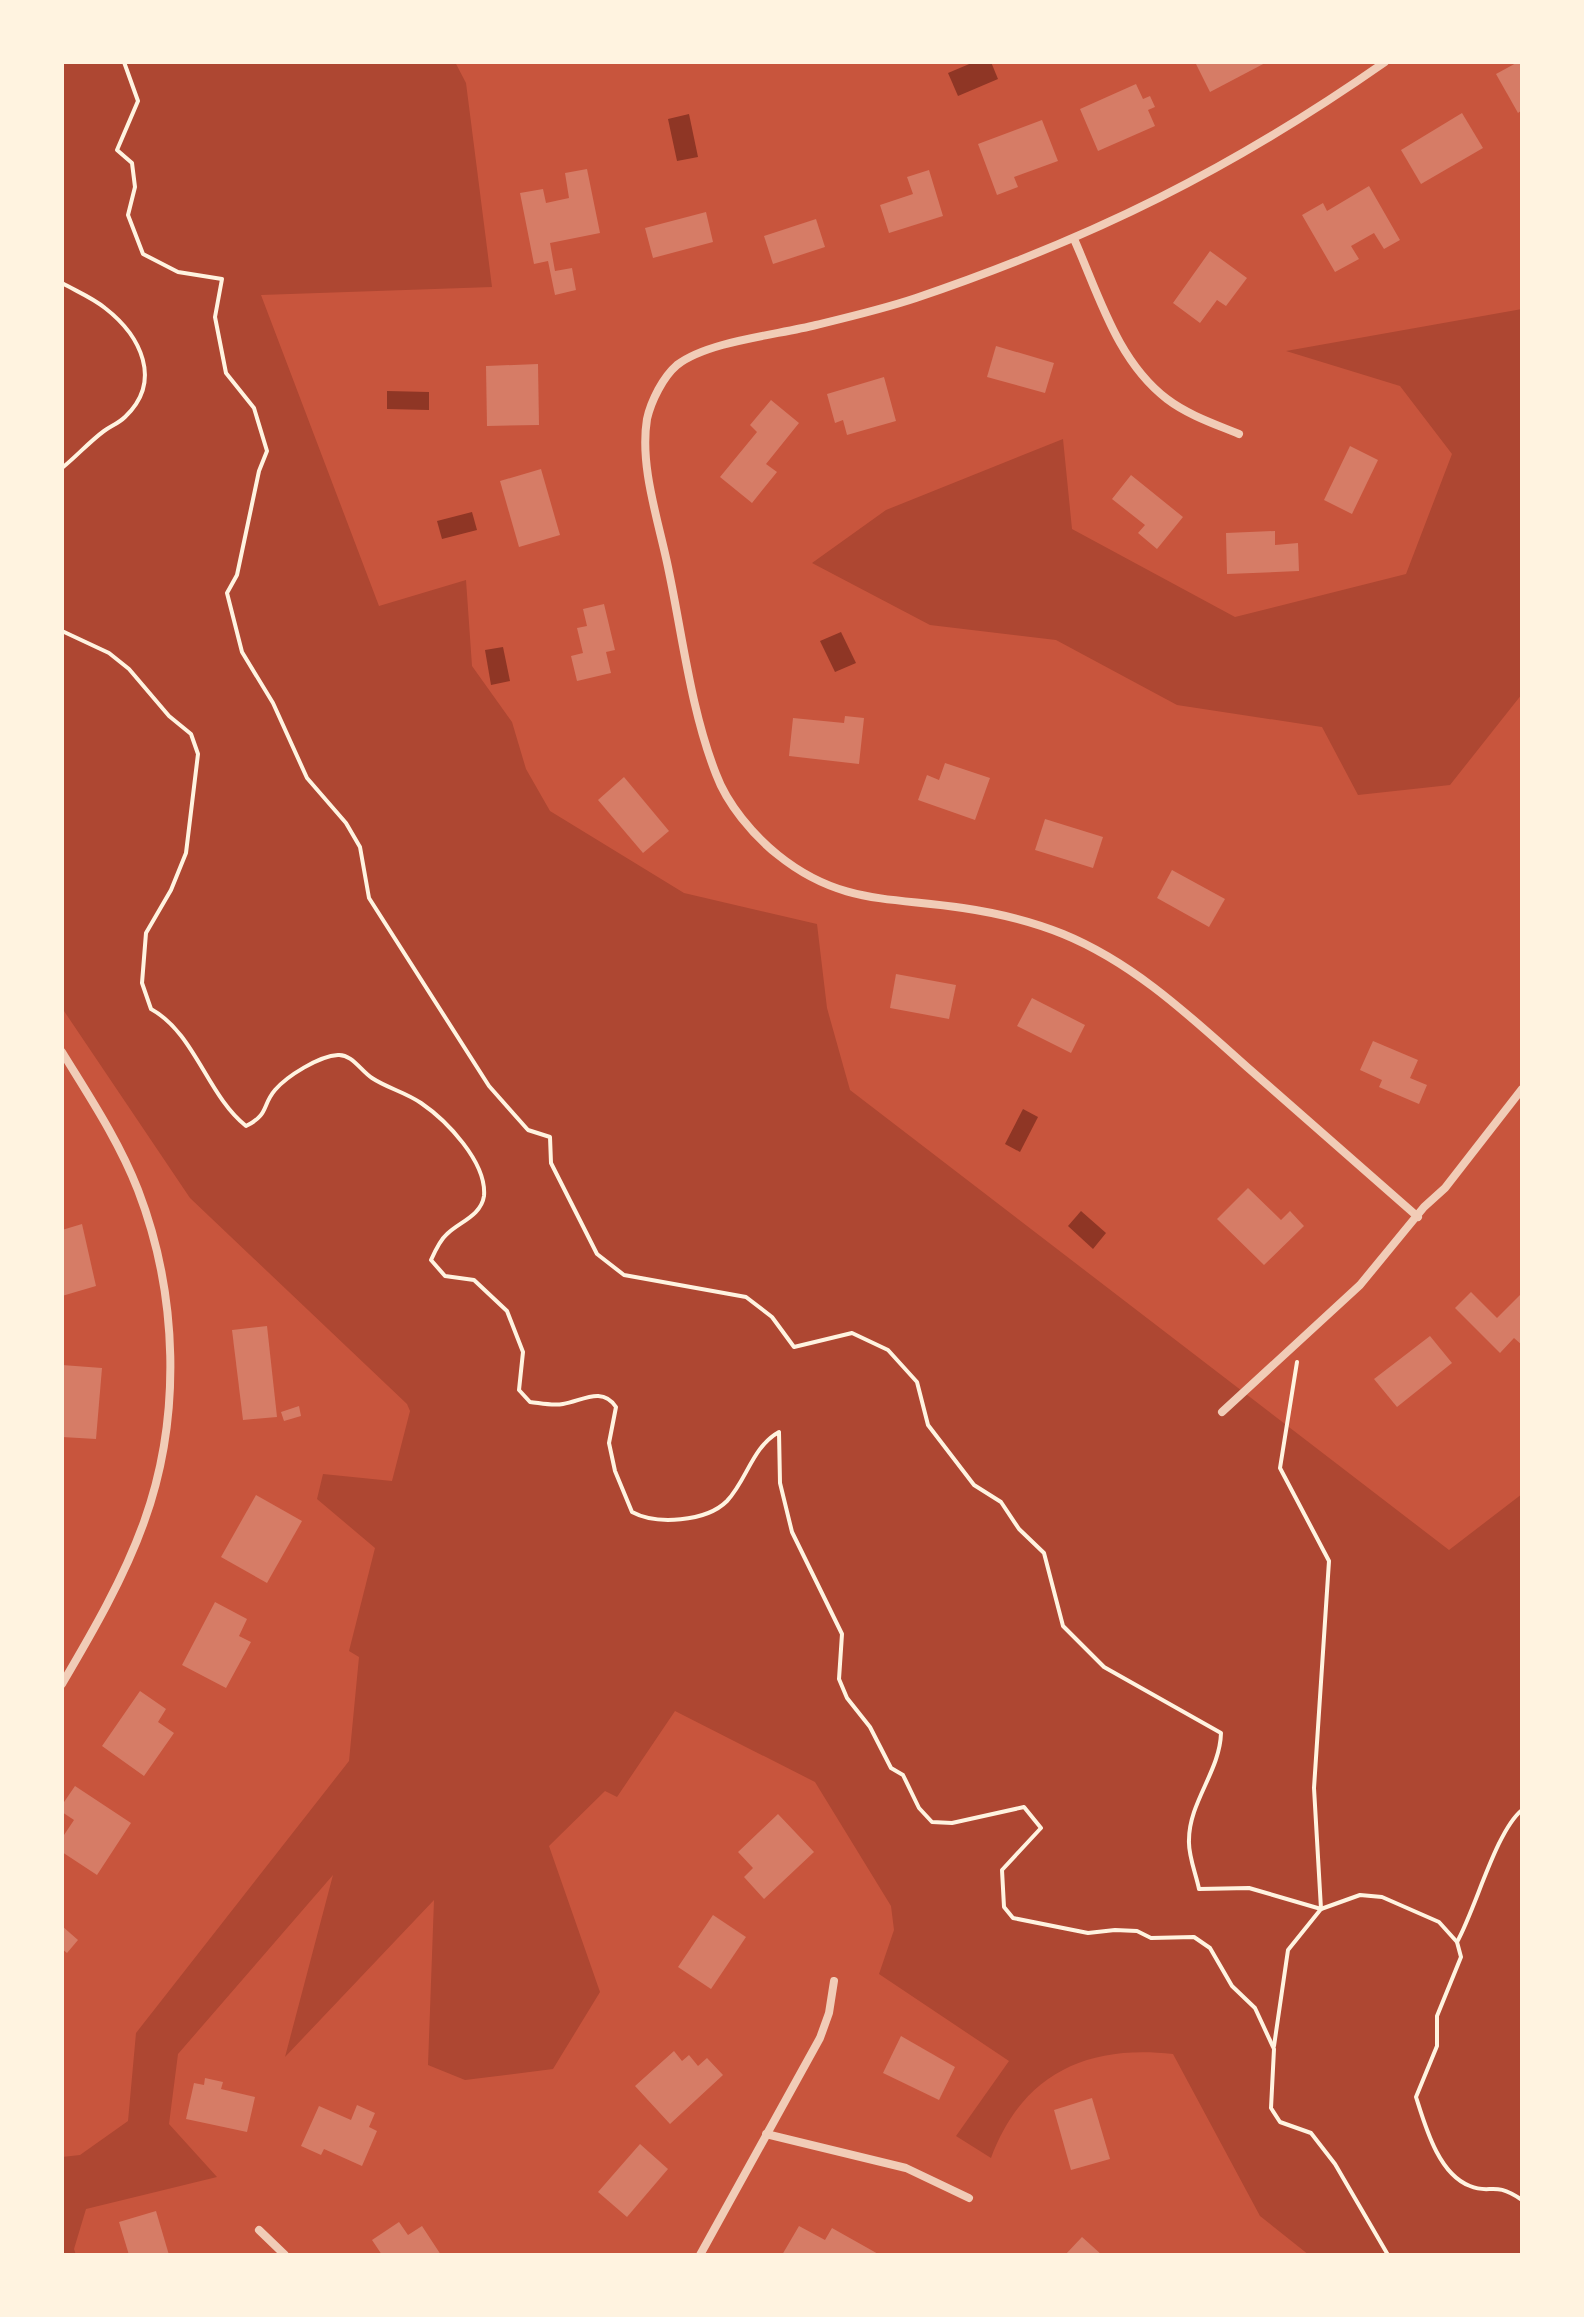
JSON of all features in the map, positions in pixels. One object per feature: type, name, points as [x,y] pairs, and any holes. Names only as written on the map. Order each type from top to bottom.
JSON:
[{"type":"street","points":[[1385,62],[1266,142],[1150,206],[1074,239],[909,300],[815,326],[732,342],[678,364],[658,390],[647,419],[647,464],[698,711],[717,778],[739,814],[766,845],[809,876],[878,901],[962,908],[1028,921],[1069,936],[1126,967],[1176,1004],[1418,1217]]},
{"type":"street","points":[[1074,239],[1127,358],[1141,376],[1181,408],[1239,434]]},
{"type":"street","points":[[62,1052],[137,1188],[158,1254],[167,1305],[171,1391],[163,1458],[144,1523],[109,1598],[62,1684]]},
{"type":"street","points":[[1222,1412],[1360,1285],[1445,1188],[1522,1089]]},
{"type":"street","points":[[700,2255],[820,2038],[829,2013],[834,1981]]},
{"type":"street","points":[[766,2134],[906,2168],[969,2198]]},
{"type":"street","points":[[259,2230],[285,2255]]},
{"type":"path","points":[[124,62],[138,101],[117,150],[132,163],[135,187],[128,215],[143,254],[178,272],[222,279],[215,317],[226,373],[254,408],[267,451],[259,471],[237,575],[227,593],[242,652],[273,703],[307,778],[346,823],[360,847],[369,898],[489,1086],[528,1130],[550,1137],[551,1163],[597,1254],[624,1275],[746,1297],[772,1317],[794,1347],[852,1333],[888,1350],[917,1382],[928,1425],[974,1485],[1001,1502],[1019,1529],[1044,1553],[1063,1626],[1104,1667],[1221,1733],[1221,1754],[1200,1797],[1188,1839],[1199,1889],[1249,1888],[1321,1909]]},
{"type":"path","points":[[62,283],[104,306],[122,324],[136,341],[148,378],[139,401],[123,419],[104,431],[62,468]]},
{"type":"path","points":[[62,631],[109,653],[129,669],[169,716],[191,734],[198,754],[186,853],[171,890],[146,933],[142,983],[151,1009],[167,1018],[207,1081],[239,1121],[246,1126],[258,1120],[272,1092],[284,1082],[311,1065],[339,1054],[352,1058],[361,1071],[434,1113],[465,1147],[477,1166],[484,1187],[483,1200],[462,1225],[447,1233],[431,1260],[445,1276],[474,1280],[507,1311],[523,1352],[519,1390],[530,1402],[548,1404],[600,1395],[610,1398],[616,1407],[609,1443],[615,1471],[632,1512],[648,1520],[684,1518],[726,1501],[766,1439],[779,1432],[780,1483],[792,1532],[842,1634],[839,1679],[847,1698],[870,1727],[891,1768],[903,1775],[919,1808],[932,1822],[952,1823],[1024,1807],[1041,1828],[1002,1870],[1004,1907],[1013,1918],[1088,1933],[1126,1930],[1151,1938],[1194,1937],[1210,1948],[1232,1986],[1255,2008],[1274,2049]]},
{"type":"path","points":[[1300,1342],[1280,1468],[1329,1561],[1314,1788],[1321,1909]]},
{"type":"path","points":[[1457,1942],[1484,1886],[1494,1851],[1522,1810]]},
{"type":"path","points":[[1388,2255],[1335,2164],[1311,2133],[1280,2122],[1271,2108],[1274,2049],[1288,1950],[1321,1909],[1360,1895],[1382,1897],[1439,1922],[1457,1942],[1461,1957],[1437,2016],[1437,2046],[1416,2097],[1430,2140],[1453,2173],[1471,2187],[1504,2187],[1522,2200]]},
{"type":"shaded area","points":[[62,62],[455,62],[466,83],[492,287],[261,295],[379,606],[466,580],[472,666],[512,722],[526,769],[550,811],[684,893],[817,924],[827,1008],[850,1090],[1449,1550],[1522,1494],[1522,2255],[1309,2255],[1260,2216],[1173,2054],[1113,2054],[1086,2060],[1061,2071],[1020,2105],[1004,2129],[991,2158],[956,2136],[1009,2061],[879,1974],[894,1930],[891,1906],[815,1782],[675,1711],[617,1797],[605,1791],[549,1846],[600,1992],[553,2069],[465,2080],[428,2065],[434,1900],[285,2057],[333,1875],[178,2054],[169,2124],[217,2177],[86,2209],[74,2249],[76,2255],[62,2255],[62,2157],[80,2155],[128,2121],[136,2033],[349,1761],[359,1657],[349,1651],[375,1548],[317,1499],[323,1474],[392,1481],[410,1411],[407,1404],[190,1198],[62,1008]]},
{"type":"shaded area","points":[[974,62],[991,62],[998,79],[958,96],[948,73]]},
{"type":"shaded area","points":[[689,114],[698,157],[677,161],[668,119]]},
{"type":"shaded area","points":[[1522,309],[1522,694],[1450,785],[1358,795],[1322,727],[1177,705],[1056,640],[930,625],[812,563],[886,510],[1063,439],[1072,529],[1235,617],[1406,574],[1452,454],[1400,386],[1286,351]]},
{"type":"shaded area","points":[[387,391],[429,392],[429,410],[387,409]]},
{"type":"shaded area","points":[[472,512],[477,530],[442,539],[437,521]]},
{"type":"shaded area","points":[[841,632],[856,663],[835,672],[820,641]]},
{"type":"shaded area","points":[[503,647],[510,681],[491,685],[485,650]]},
{"type":"shaded area","points":[[1023,1109],[1038,1117],[1020,1152],[1005,1144]]},
{"type":"shaded area","points":[[1081,1211],[1106,1233],[1093,1249],[1068,1226]]},
{"type":"building","points":[[1267,62],[1210,92],[1196,64]]},
{"type":"building","points":[[1522,62],[1522,110],[1518,113],[1496,74]]},
{"type":"building","points":[[1136,84],[1143,99],[1150,96],[1155,107],[1148,110],[1155,126],[1098,151],[1080,109]]},
{"type":"building","points":[[1462,113],[1483,148],[1421,184],[1401,150]]},
{"type":"building","points":[[1042,120],[1058,161],[1014,177],[1018,187],[997,195],[978,144]]},
{"type":"building","points":[[587,169],[600,233],[550,243],[555,271],[572,268],[576,290],[555,295],[548,261],[534,264],[520,193],[543,189],[546,203],[569,198],[565,173]]},
{"type":"building","points":[[929,170],[943,216],[889,233],[880,205],[913,194],[907,177]]},
{"type":"building","points":[[1369,186],[1400,240],[1384,249],[1374,233],[1351,246],[1359,259],[1335,272],[1302,215],[1323,203],[1327,211]]},
{"type":"building","points":[[706,212],[713,242],[653,258],[645,228]]},
{"type":"building","points":[[816,219],[825,247],[773,264],[764,236]]},
{"type":"building","points":[[1210,251],[1247,278],[1226,306],[1217,300],[1200,323],[1173,303]]},
{"type":"building","points":[[996,346],[1054,363],[1045,393],[987,377]]},
{"type":"building","points":[[538,364],[539,425],[487,426],[486,366]]},
{"type":"building","points":[[884,377],[896,421],[847,435],[843,420],[835,423],[827,394]]},
{"type":"building","points":[[771,400],[799,423],[766,464],[777,472],[752,503],[720,477],[757,432],[750,425]]},
{"type":"building","points":[[1350,446],[1378,460],[1352,514],[1324,500]]},
{"type":"building","points":[[541,469],[560,535],[519,547],[500,481]]},
{"type":"building","points":[[1131,475],[1183,517],[1157,549],[1138,533],[1145,525],[1112,499]]},
{"type":"building","points":[[1275,531],[1275,545],[1298,543],[1299,571],[1227,574],[1226,533]]},
{"type":"building","points":[[604,604],[615,650],[606,652],[611,673],[577,681],[571,656],[583,653],[577,628],[587,626],[583,609]]},
{"type":"building","points":[[845,716],[864,718],[859,764],[789,756],[793,718],[844,723]]},
{"type":"building","points":[[945,763],[990,778],[975,820],[918,800],[927,775],[939,780]]},
{"type":"building","points":[[624,777],[669,831],[643,853],[598,800]]},
{"type":"building","points":[[1045,819],[1103,837],[1093,868],[1035,850]]},
{"type":"building","points":[[1172,870],[1225,899],[1209,927],[1157,898]]},
{"type":"building","points":[[896,974],[956,985],[949,1019],[890,1008]]},
{"type":"building","points":[[1032,998],[1085,1025],[1071,1053],[1017,1026]]},
{"type":"building","points":[[1373,1041],[1418,1060],[1410,1078],[1427,1085],[1419,1104],[1379,1087],[1382,1080],[1360,1070]]},
{"type":"building","points":[[1248,1188],[1281,1220],[1290,1211],[1304,1226],[1264,1265],[1217,1219]]},
{"type":"building","points":[[82,1224],[96,1286],[62,1296],[62,1230]]},
{"type":"building","points":[[1471,1292],[1497,1318],[1522,1293],[1522,1345],[1514,1338],[1500,1353],[1455,1308]]},
{"type":"building","points":[[267,1326],[277,1417],[243,1420],[232,1330]]},
{"type":"building","points":[[1430,1336],[1452,1363],[1397,1407],[1374,1379]]},
{"type":"building","points":[[62,1365],[102,1368],[96,1439],[62,1437]]},
{"type":"building","points":[[299,1406],[301,1416],[284,1421],[281,1412]]},
{"type":"building","points":[[256,1495],[302,1521],[267,1583],[221,1557]]},
{"type":"building","points":[[215,1602],[247,1619],[239,1636],[251,1642],[226,1688],[182,1665]]},
{"type":"building","points":[[140,1691],[166,1709],[158,1722],[174,1733],[144,1776],[102,1746]]},
{"type":"building","points":[[75,1786],[131,1823],[97,1875],[62,1852],[62,1838],[74,1820],[62,1812],[62,1805]]},
{"type":"building","points":[[778,1814],[814,1852],[764,1899],[744,1877],[753,1868],[738,1852]]},
{"type":"building","points":[[713,1915],[746,1937],[711,1989],[678,1967]]},
{"type":"building","points":[[62,1926],[78,1940],[67,1953],[62,1949]]},
{"type":"building","points":[[901,2036],[955,2067],[939,2100],[883,2073]]},
{"type":"building","points":[[674,2051],[682,2061],[689,2055],[698,2066],[707,2058],[723,2075],[670,2124],[635,2086]]},
{"type":"building","points":[[205,2078],[223,2082],[221,2089],[255,2097],[247,2132],[186,2119],[194,2083],[204,2085]]},
{"type":"building","points":[[1092,2098],[1110,2159],[1071,2170],[1054,2110]]},
{"type":"building","points":[[357,2105],[375,2113],[369,2127],[377,2131],[362,2166],[324,2149],[321,2155],[301,2146],[319,2106],[351,2120]]},
{"type":"building","points":[[640,2144],[668,2169],[627,2217],[598,2192]]},
{"type":"building","points":[[156,2211],[169,2255],[129,2255],[119,2222]]},
{"type":"building","points":[[399,2222],[408,2235],[422,2226],[441,2255],[382,2255],[372,2240]]},
{"type":"building","points":[[799,2226],[825,2240],[832,2228],[880,2255],[782,2255]]},
{"type":"building","points":[[1082,2237],[1102,2255],[1065,2255]]}]
